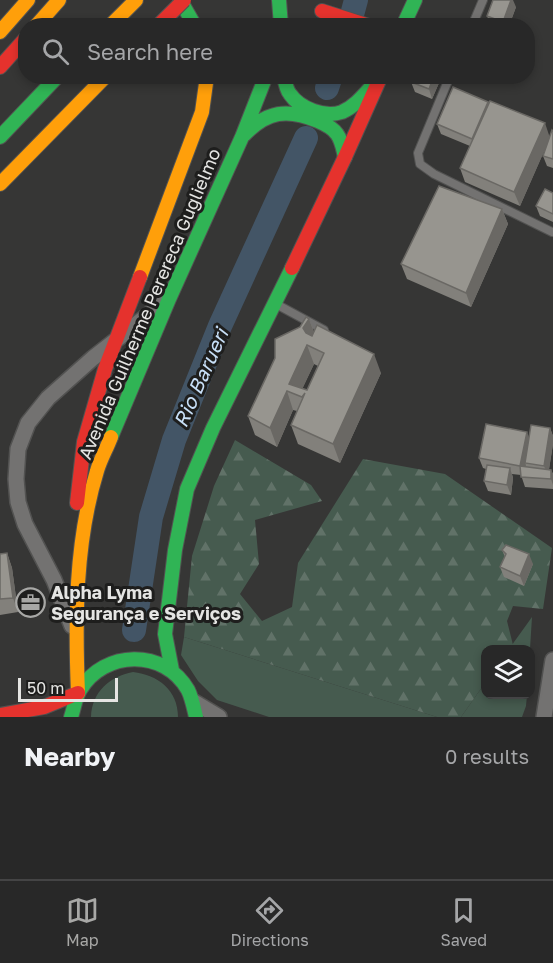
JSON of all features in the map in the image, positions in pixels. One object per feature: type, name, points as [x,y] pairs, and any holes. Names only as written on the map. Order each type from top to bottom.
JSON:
[{"type":"main road","points":[[2,30],[28,0]]},
{"type":"main road","points":[[43,18],[59,0]]},
{"type":"main road","points":[[118,18],[136,0]]},
{"type":"main road","points":[[180,0],[190,18]]},
{"type":"main road","points":[[166,18],[184,0]]},
{"type":"main road","points":[[279,0],[280,18]]},
{"type":"main road","points":[[407,18],[416,0]]},
{"type":"main road","points":[[322,11],[344,18]]},
{"type":"main road","points":[[0,67],[18,47]]},
{"type":"main road","points":[[0,137],[50,84]]},
{"type":"main road","points":[[0,184],[98,84]]},
{"type":"main road","points":[[77,617],[72,576],[72,544],[84,442],[105,369],[202,112],[206,84]]},
{"type":"main road","name":"Avenida Guilherme Perereca Guglielmo","points":[[78,693],[76,636],[79,573],[82,545],[97,471],[263,84]]},
{"type":"main road","points":[[286,84],[288,93],[301,105],[328,114],[337,113],[359,101],[373,84]]},
{"type":"main road","points":[[172,670],[165,634],[176,550],[188,489],[213,428],[345,157],[377,84]]},
{"type":"main road","points":[[242,136],[254,122],[271,114],[288,112],[320,122],[335,131],[343,144],[345,157]]},
{"type":"main road","points":[[71,717],[78,693],[88,677],[114,661],[124,658],[144,658],[172,670],[187,688],[195,710]]},
{"type":"main road","points":[[0,715],[44,707],[78,693]]},
{"type":"main road","points":[[44,707],[60,717]]},
{"type":"street","points":[[76,636],[61,597],[25,524],[18,502],[16,479],[18,449],[28,423],[48,398],[116,340],[169,299]]},
{"type":"street","points":[[544,717],[553,660]]},
{"type":"street","points":[[195,710],[219,717]]},
{"type":"lane","points":[[475,18],[483,0]]},
{"type":"lane","points":[[447,84],[418,153],[420,164],[434,174],[552,232]]},
{"type":"lane","points":[[275,304],[332,334]]},
{"type":"green space","points":[[235,440],[311,485],[322,501],[255,520],[259,564],[240,594],[262,621],[292,607],[298,563],[363,459],[445,474],[552,548],[543,609],[513,606],[507,621],[513,645],[481,645],[481,689],[461,717],[437,717],[184,637],[192,556],[214,486]]},
{"type":"green space","points":[[532,617],[530,645],[512,645]]},
{"type":"green space","points":[[184,637],[437,717],[269,717],[217,700],[198,681],[181,655]]},
{"type":"green space","points":[[133,672],[151,676],[165,686],[174,699],[178,717],[91,717],[95,700],[103,687],[124,674]]},
{"type":"green space","points":[[481,689],[481,699],[527,699],[522,717],[461,717]]},
{"type":"building","points":[[493,0],[511,0],[504,18],[487,16]]},
{"type":"building","points":[[416,84],[431,84],[429,89]]},
{"type":"building","points":[[453,87],[488,102],[472,139],[437,124]]},
{"type":"building","points":[[490,101],[545,123],[514,192],[460,168]]},
{"type":"building","points":[[553,131],[553,159],[543,156]]},
{"type":"building","points":[[439,186],[502,209],[466,293],[401,264]]},
{"type":"building","points":[[545,189],[553,193],[553,214],[536,206]]},
{"type":"building","points":[[306,317],[309,319],[303,328],[306,333],[312,336],[317,325],[374,354],[333,444],[291,425],[305,393],[302,397],[287,391],[270,428],[248,416],[275,358],[275,339],[300,327]],"holes":[[[307,345],[324,353],[307,390],[289,384]]]},
{"type":"building","points":[[486,424],[527,432],[520,466],[479,458]]},
{"type":"building","points":[[531,425],[550,428],[544,466],[525,463]]},
{"type":"building","points":[[487,465],[510,468],[507,485],[484,481]]},
{"type":"building","points":[[520,466],[551,470],[551,479],[521,477]]},
{"type":"building","points":[[506,545],[529,554],[520,576],[500,567],[506,554],[502,550]]},
{"type":"building","points":[[7,553],[13,598],[0,599],[0,554]]},
{"type":"waterway","name":"Rio Barueri","points":[[351,18],[356,0]]},
{"type":"waterway","name":"Rio Barueri","points":[[327,88],[328,84]]},
{"type":"waterway","name":"Rio Barueri","points":[[134,630],[151,517],[174,440],[220,326],[306,138]]},
{"type":"traffic: fast","points":[[180,0],[190,18]]},
{"type":"traffic: fast","points":[[279,0],[280,18]]},
{"type":"traffic: fast","points":[[407,18],[415,0]]},
{"type":"traffic: fast","points":[[0,137],[50,84]]},
{"type":"traffic: fast","points":[[111,437],[263,84]]},
{"type":"traffic: fast","points":[[286,84],[294,99],[300,104],[313,111],[328,114],[346,110],[371,87]]},
{"type":"traffic: fast","points":[[244,135],[269,117],[287,113],[297,114],[318,121],[333,130],[340,139],[345,157]]},
{"type":"traffic: fast","points":[[172,670],[165,634],[175,550],[187,489],[213,428],[292,268]]},
{"type":"traffic: fast","points":[[71,717],[78,693],[91,677],[104,667],[118,661],[134,659],[150,661],[177,676],[188,690],[196,717]]},
{"type":"traffic: slow","points":[[0,32],[28,0]]},
{"type":"traffic: slow","points":[[43,18],[59,0]]},
{"type":"traffic: slow","points":[[118,18],[136,0]]},
{"type":"traffic: slow","points":[[0,184],[98,84]]},
{"type":"traffic: slow","points":[[140,277],[202,112],[206,84]]},
{"type":"traffic: slow","points":[[78,693],[77,609],[84,525],[98,467],[111,437]]},
{"type":"traffic: jam","points":[[166,18],[184,0]]},
{"type":"traffic: jam","points":[[322,11],[344,18]]},
{"type":"traffic: jam","points":[[0,67],[18,47]]},
{"type":"traffic: jam","points":[[292,268],[377,84]]},
{"type":"traffic: jam","points":[[77,503],[84,442],[105,369],[140,277]]},
{"type":"traffic: jam","points":[[0,715],[44,707],[78,693]]},
{"type":"place","name":"Alpha Lyma Segurança e Serviços","points":[[30,603]]}]
